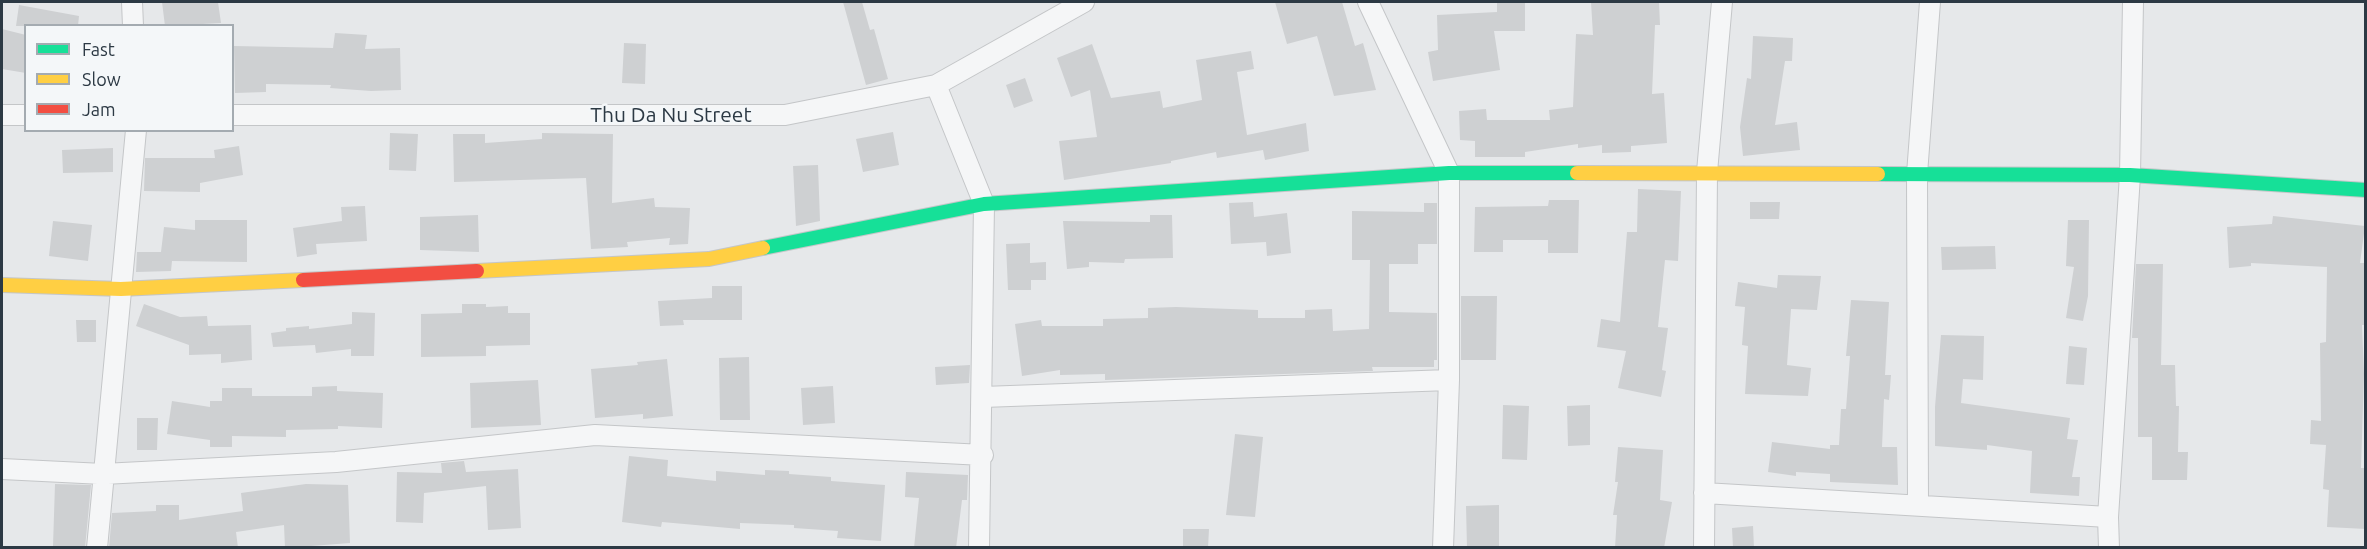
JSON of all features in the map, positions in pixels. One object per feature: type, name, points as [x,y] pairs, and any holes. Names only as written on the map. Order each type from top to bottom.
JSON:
[{"type":"street","points":[[132,2],[133,24]]},
{"type":"street","name":"Thu Da Nu Street","points":[[234,115],[786,115],[936,85],[1084,2]]},
{"type":"street","points":[[1368,2],[1449,173],[1449,380],[1443,548]]},
{"type":"street","points":[[1704,548],[1707,172],[1722,2]]},
{"type":"street","points":[[1918,506],[1917,174],[1930,2]]},
{"type":"street","points":[[2109,548],[2108,517],[2130,175],[2133,2]]},
{"type":"street","points":[[936,85],[984,204],[983,455],[980,548]]},
{"type":"street","points":[[2,115],[24,115]]},
{"type":"street","points":[[97,548],[136,132]]},
{"type":"street","points":[[2,285],[121,289],[709,259],[984,204],[1449,173],[2130,175],[2366,190]]},
{"type":"street","points":[[983,397],[1449,380]]},
{"type":"street","points":[[2,469],[103,474],[336,462],[595,435],[983,455]]},
{"type":"street","points":[[1704,493],[2108,517]]},
{"type":"building","points":[[162,2],[218,2],[221,23],[165,24]]},
{"type":"building","points":[[843,2],[862,2],[870,30],[874,29],[888,79],[866,85]]},
{"type":"building","points":[[1275,2],[1342,2],[1355,46],[1363,43],[1376,90],[1334,96],[1317,36],[1287,44]]},
{"type":"building","points":[[1497,2],[1525,2],[1525,31],[1494,31],[1500,70],[1433,81],[1428,52],[1438,50],[1437,15],[1497,12]]},
{"type":"building","points":[[1591,2],[1659,2],[1660,25],[1655,25],[1652,94],[1664,93],[1667,143],[1631,146],[1631,152],[1602,153],[1602,145],[1578,148],[1578,144],[1525,152],[1525,157],[1475,157],[1475,141],[1460,140],[1459,111],[1486,109],[1487,120],[1550,120],[1549,110],[1573,107],[1576,34],[1593,35]]},
{"type":"building","points":[[19,5],[79,16],[78,24],[16,26]]},
{"type":"building","points":[[2,29],[24,34],[24,73],[2,69]]},
{"type":"building","points":[[335,33],[367,35],[365,49],[400,48],[401,90],[371,91],[330,88],[331,85],[266,84],[266,92],[235,93],[234,46],[333,48]]},
{"type":"building","points":[[1753,36],[1793,38],[1792,61],[1785,61],[1775,125],[1797,122],[1800,150],[1743,156],[1740,127],[1747,78],[1751,79]]},
{"type":"building","points":[[624,43],[646,44],[645,84],[622,83]]},
{"type":"building","points":[[1092,44],[1111,98],[1160,91],[1163,108],[1202,100],[1196,60],[1251,51],[1254,69],[1237,72],[1247,135],[1306,123],[1309,151],[1265,160],[1263,150],[1217,158],[1216,152],[1171,161],[1171,163],[1064,180],[1059,141],[1097,137],[1090,90],[1071,97],[1057,58]]},
{"type":"building","points":[[1025,78],[1033,101],[1014,108],[1006,85]]},
{"type":"building","points":[[893,132],[899,165],[863,172],[856,139]]},
{"type":"building","points":[[390,133],[418,134],[416,171],[389,170]]},
{"type":"building","points":[[542,133],[613,134],[612,203],[654,198],[655,207],[690,208],[688,244],[669,245],[670,238],[627,242],[628,247],[591,249],[586,178],[454,182],[453,134],[485,134],[485,143],[542,139]]},
{"type":"building","points":[[239,146],[243,175],[200,183],[200,192],[144,191],[145,158],[215,158],[214,150]]},
{"type":"building","points":[[113,148],[113,172],[63,173],[62,150]]},
{"type":"building","points":[[818,165],[820,221],[796,226],[793,166]]},
{"type":"building","points":[[1638,189],[1681,191],[1678,261],[1665,260],[1658,327],[1668,328],[1662,370],[1666,371],[1661,397],[1618,388],[1626,351],[1597,347],[1601,319],[1620,322],[1627,232],[1637,232]]},
{"type":"building","points":[[1549,200],[1579,200],[1578,253],[1548,253],[1548,240],[1503,240],[1503,252],[1474,252],[1475,207],[1548,206]]},
{"type":"building","points":[[1253,202],[1254,217],[1287,213],[1291,253],[1267,256],[1266,242],[1231,244],[1229,203]]},
{"type":"building","points":[[1750,202],[1780,202],[1779,219],[1750,219]]},
{"type":"building","points":[[1424,203],[1437,203],[1437,244],[1418,244],[1418,264],[1389,264],[1389,312],[1437,313],[1437,360],[1434,360],[1434,367],[1372,367],[1373,371],[1105,380],[1105,374],[1060,375],[1060,370],[1022,376],[1015,324],[1041,320],[1042,326],[1103,326],[1103,319],[1148,318],[1148,308],[1258,310],[1258,318],[1305,318],[1305,310],[1332,309],[1333,331],[1369,329],[1370,260],[1352,260],[1352,211],[1424,212]]},
{"type":"building","points":[[365,206],[367,241],[316,244],[317,254],[297,257],[293,228],[342,221],[341,207]]},
{"type":"building","points":[[478,215],[479,252],[420,250],[420,217]]},
{"type":"building","points":[[1150,215],[1172,215],[1173,258],[1125,259],[1124,263],[1089,262],[1089,267],[1067,269],[1063,221],[1150,222]]},
{"type":"building","points":[[2273,216],[2365,226],[2360,263],[2366,263],[2366,325],[2362,325],[2364,374],[2361,468],[2366,468],[2366,529],[2327,527],[2329,490],[2323,489],[2326,445],[2310,444],[2311,420],[2321,421],[2320,343],[2326,342],[2327,267],[2251,263],[2251,266],[2229,268],[2227,227],[2272,224]]},
{"type":"building","points":[[195,220],[247,220],[247,262],[172,261],[171,271],[136,272],[137,252],[161,252],[164,227],[195,230]]},
{"type":"building","points":[[2068,220],[2089,220],[2088,296],[2083,321],[2066,318],[2074,267],[2066,266]]},
{"type":"building","points":[[53,221],[92,225],[88,261],[49,256]]},
{"type":"building","points":[[1030,243],[1030,263],[1046,262],[1046,280],[1031,280],[1031,290],[1008,290],[1006,244]]},
{"type":"building","points":[[1995,246],[1996,269],[1942,270],[1941,247]]},
{"type":"building","points":[[2136,264],[2163,264],[2161,365],[2175,365],[2176,406],[2179,406],[2178,452],[2188,452],[2187,480],[2152,480],[2152,437],[2138,437],[2138,338],[2132,338]]},
{"type":"building","points":[[1778,275],[1821,276],[1817,310],[1791,309],[1787,365],[1811,368],[1808,396],[1745,394],[1748,346],[1742,345],[1745,307],[1735,306],[1738,282],[1777,288]]},
{"type":"building","points":[[712,286],[742,286],[742,320],[683,320],[684,325],[660,326],[658,301],[712,298]]},
{"type":"building","points":[[1461,296],[1497,296],[1496,360],[1461,360]]},
{"type":"building","points":[[1851,300],[1889,302],[1885,375],[1891,375],[1889,400],[1884,399],[1882,447],[1897,447],[1898,485],[1830,482],[1830,474],[1796,472],[1796,476],[1768,472],[1772,442],[1830,449],[1830,445],[1839,445],[1841,409],[1846,409],[1850,356],[1846,356]]},
{"type":"building","points":[[144,304],[180,317],[207,316],[208,326],[251,325],[252,360],[221,363],[221,354],[189,355],[189,345],[136,326]]},
{"type":"building","points":[[462,304],[486,304],[486,307],[508,306],[508,313],[530,313],[530,345],[486,346],[486,356],[421,357],[421,314],[462,313]]},
{"type":"building","points":[[352,312],[375,313],[374,356],[351,356],[351,349],[316,353],[315,345],[273,347],[271,333],[286,331],[286,328],[309,326],[309,329],[352,324]]},
{"type":"building","points":[[76,320],[96,320],[96,342],[77,342]]},
{"type":"building","points":[[1941,335],[1984,336],[1983,380],[1963,379],[1961,403],[2070,418],[2067,439],[2078,440],[2072,477],[2080,477],[2079,496],[2030,493],[2032,451],[1987,445],[1987,450],[1935,446],[1935,407]]},
{"type":"building","points":[[2069,346],[2087,348],[2084,385],[2066,384]]},
{"type":"building","points":[[749,357],[750,420],[720,420],[719,358]]},
{"type":"building","points":[[667,359],[673,416],[643,419],[643,414],[595,418],[591,369],[638,365],[637,362]]},
{"type":"building","points":[[970,365],[969,383],[936,385],[935,367]]},
{"type":"building","points":[[538,380],[541,425],[471,428],[470,383]]},
{"type":"building","points":[[337,386],[337,391],[383,393],[382,428],[338,426],[338,429],[286,430],[286,437],[232,436],[232,447],[210,447],[210,440],[167,434],[172,401],[210,407],[210,401],[222,401],[222,388],[252,388],[252,396],[312,396],[312,387]]},
{"type":"building","points":[[833,386],[835,423],[803,425],[801,388]]},
{"type":"building","points":[[1503,405],[1529,406],[1527,460],[1502,459]]},
{"type":"building","points":[[1590,405],[1590,445],[1568,446],[1567,406]]},
{"type":"building","points":[[137,418],[158,418],[157,450],[137,450]]},
{"type":"building","points":[[1235,434],[1263,437],[1255,517],[1226,515]]},
{"type":"building","points":[[1618,447],[1663,450],[1660,500],[1672,502],[1664,548],[1615,548],[1617,515],[1613,515],[1618,482],[1615,482]]},
{"type":"building","points":[[629,456],[668,460],[667,476],[716,481],[716,471],[765,475],[765,470],[831,477],[831,481],[885,485],[881,541],[837,538],[838,531],[794,528],[794,525],[740,523],[740,529],[662,522],[661,527],[622,522]]},
{"type":"building","points":[[464,461],[466,472],[518,469],[521,528],[488,530],[486,486],[424,493],[423,523],[396,522],[397,472],[442,473],[441,463]]},
{"type":"building","points":[[906,472],[968,475],[967,500],[962,500],[956,548],[914,548],[919,498],[905,497]]},
{"type":"building","points":[[55,484],[91,485],[85,548],[53,546]]},
{"type":"building","points":[[306,484],[348,485],[350,543],[285,548],[284,525],[236,532],[238,548],[109,548],[112,513],[156,511],[156,505],[179,505],[179,520],[243,511],[241,493]]},
{"type":"building","points":[[1499,505],[1499,548],[1467,548],[1466,506]]},
{"type":"building","points":[[1753,526],[1754,548],[1733,548],[1732,528]]},
{"type":"building","points":[[1183,529],[1209,529],[1208,548],[1183,548]]},
{"type":"traffic: fast","points":[[763,248],[984,204],[1449,173],[1577,173]]},
{"type":"traffic: fast","points":[[1878,174],[2130,175],[2366,190]]},
{"type":"traffic: slow","points":[[1577,173],[1878,174]]},
{"type":"traffic: slow","points":[[477,271],[709,259],[763,248]]},
{"type":"traffic: slow","points":[[2,285],[121,289],[303,280]]},
{"type":"traffic: jam","points":[[303,280],[477,271]]}]
